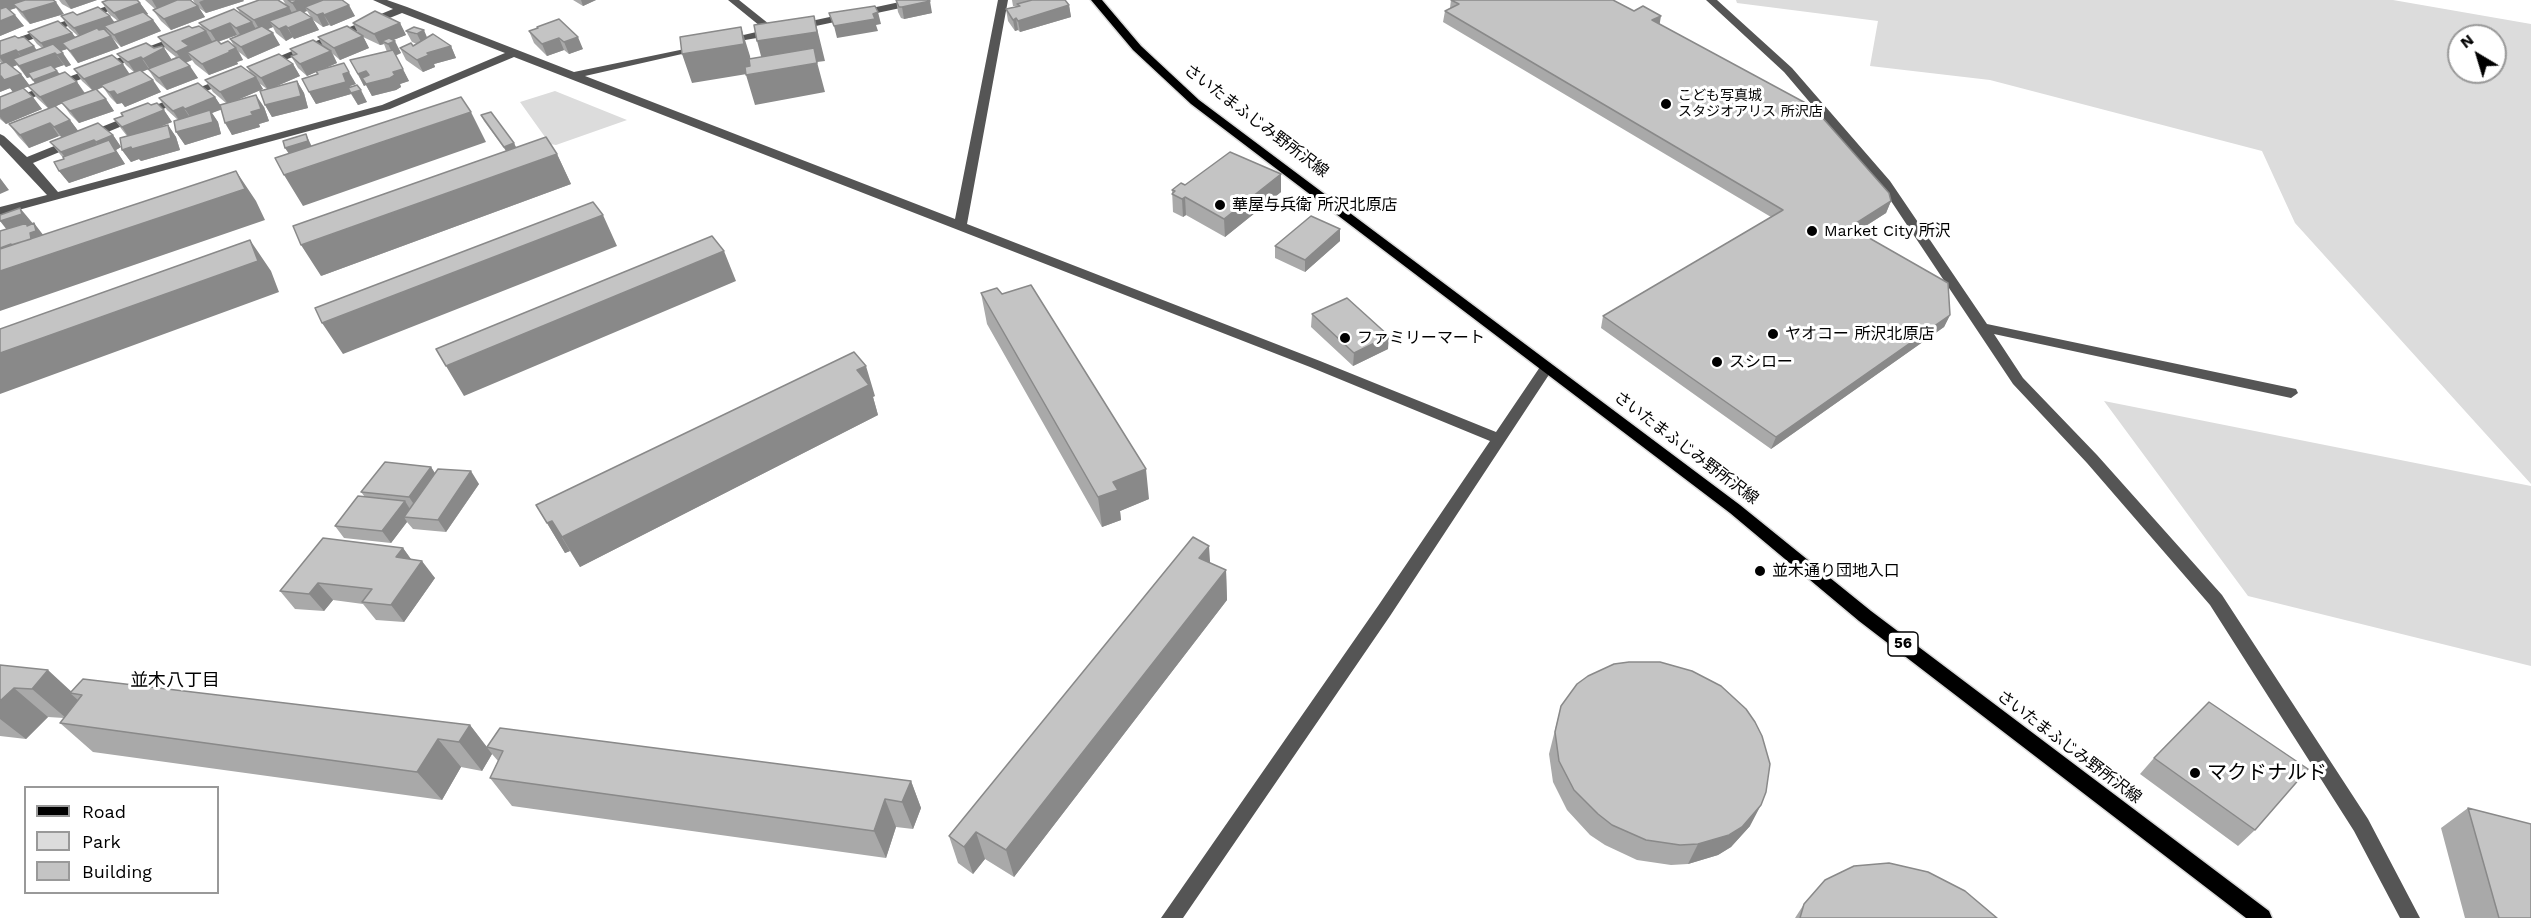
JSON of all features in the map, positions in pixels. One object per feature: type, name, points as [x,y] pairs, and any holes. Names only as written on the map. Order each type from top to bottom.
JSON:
[{"type":"main road","name":"さいたまふじみ野所沢線","points":[[1095,0],[1137,48],[1195,102],[1735,509],[1865,616],[2262,918]]},
{"type":"street","points":[[0,48],[134,0]]},
{"type":"street","points":[[378,0],[498,46],[512,54],[1315,364],[1499,439]]},
{"type":"street","points":[[733,0],[774,32]]},
{"type":"street","points":[[571,76],[924,0]]},
{"type":"street","points":[[960,226],[1003,0]]},
{"type":"street","points":[[1711,0],[1788,70],[1886,184],[2018,381],[2092,459],[2217,600],[2361,825],[2410,918]]},
{"type":"street","points":[[256,68],[403,9]]},
{"type":"street","points":[[0,107],[188,34]]},
{"type":"street","points":[[0,211],[386,107],[512,54]]},
{"type":"street","points":[[25,162],[234,77]]},
{"type":"street","points":[[0,138],[55,196]]},
{"type":"street","points":[[1981,327],[2291,393]]},
{"type":"street","points":[[1171,918],[1377,620],[1547,367]]},
{"type":"green space","points":[[1736,0],[2393,0],[2531,24],[2531,484],[2295,223],[2262,151],[1990,80],[1870,66],[1878,21],[1737,3]]},
{"type":"green space","points":[[555,91],[627,120],[556,145],[550,144],[520,102]]},
{"type":"green space","points":[[2104,401],[2531,486],[2531,666],[2248,596]]},
{"type":"building","points":[[25,0],[53,0],[56,2],[22,12],[13,4]]},
{"type":"building","points":[[137,0],[140,3],[114,13],[102,2]]},
{"type":"building","points":[[177,0],[190,0],[198,6],[164,19],[153,10]]},
{"type":"building","points":[[259,0],[278,0],[289,7],[254,20],[237,8]]},
{"type":"building","points":[[323,0],[342,0],[349,5],[324,15],[323,13],[317,15],[305,7]]},
{"type":"building","points":[[896,0],[929,0],[930,1],[899,7]]},
{"type":"building","points":[[1032,0],[1065,0],[1069,5],[1018,21],[1016,18],[1013,20],[1006,9]]},
{"type":"building","name":"Market City 所沢","points":[[1451,0],[1613,0],[1634,11],[1643,6],[1661,16],[1652,20],[1813,107],[1889,193],[1891,201],[1850,227],[1948,283],[1950,315],[1776,437],[1603,316],[1783,210],[1445,11],[1459,4]]},
{"type":"building","points":[[875,6],[878,12],[873,14],[875,19],[834,26],[829,13]]},
{"type":"building","points":[[6,7],[15,15],[0,21],[0,9]]},
{"type":"building","points":[[98,7],[110,16],[74,28],[61,16],[73,12],[77,15]]},
{"type":"building","points":[[234,9],[252,22],[236,28],[230,23],[210,31],[199,23]]},
{"type":"building","points":[[300,10],[312,18],[288,28],[286,26],[279,29],[269,21]]},
{"type":"building","points":[[375,11],[400,23],[374,34],[353,23]]},
{"type":"building","points":[[143,12],[153,20],[114,35],[104,26]]},
{"type":"building","points":[[814,16],[817,32],[757,41],[754,25]]},
{"type":"building","points":[[559,19],[578,37],[564,42],[559,38],[542,44],[529,31],[537,27]]},
{"type":"building","points":[[58,21],[72,33],[41,43],[28,32]]},
{"type":"building","points":[[189,26],[192,28],[199,26],[206,31],[182,41],[189,46],[176,52],[158,37]]},
{"type":"building","points":[[262,26],[273,33],[241,47],[230,39]]},
{"type":"building","points":[[347,26],[363,36],[334,48],[318,37]]},
{"type":"building","points":[[414,27],[424,30],[417,34],[406,31]]},
{"type":"building","points":[[741,27],[744,44],[682,54],[680,37]]},
{"type":"building","points":[[97,28],[104,29],[111,36],[70,51],[62,43]]},
{"type":"building","points":[[433,34],[451,46],[427,53],[429,55],[417,60],[400,48],[411,43],[413,46]]},
{"type":"building","points":[[15,36],[24,37],[34,46],[0,56],[0,41]]},
{"type":"building","points":[[389,38],[395,41],[388,44],[382,41]]},
{"type":"building","points":[[217,40],[221,44],[228,41],[236,48],[202,64],[187,52]]},
{"type":"building","points":[[313,40],[331,51],[300,64],[291,56],[297,54],[290,49]]},
{"type":"building","points":[[146,43],[154,48],[162,46],[164,48],[143,59],[141,57],[128,62],[117,54]]},
{"type":"building","points":[[53,44],[63,53],[57,55],[55,53],[19,66],[13,59]]},
{"type":"building","points":[[814,48],[817,63],[746,75],[745,67],[750,66],[749,59]]},
{"type":"building","points":[[393,50],[403,69],[393,72],[395,75],[390,78],[366,84],[362,78],[369,75],[366,71],[358,74],[350,60]]},
{"type":"building","points":[[279,54],[293,64],[261,78],[247,67]]},
{"type":"building","points":[[112,55],[123,64],[84,79],[74,69]]},
{"type":"building","points":[[179,57],[190,66],[159,78],[148,69]]},
{"type":"building","points":[[6,62],[21,74],[4,80],[0,77],[0,64]]},
{"type":"building","points":[[344,63],[349,72],[343,74],[346,82],[309,92],[302,79],[318,74],[316,71]]},
{"type":"building","points":[[51,65],[57,71],[33,80],[28,73]]},
{"type":"building","points":[[241,66],[256,77],[220,92],[205,80]]},
{"type":"building","points":[[140,70],[153,80],[117,95],[114,91],[109,92],[101,85]]},
{"type":"building","points":[[65,72],[77,82],[40,97],[28,86]]},
{"type":"building","points":[[297,81],[301,96],[265,105],[260,91]]},
{"type":"building","points":[[198,83],[215,97],[185,109],[183,107],[173,111],[159,98]]},
{"type":"building","points":[[357,85],[361,90],[351,93],[348,88]]},
{"type":"building","points":[[23,88],[33,97],[0,111],[0,97]]},
{"type":"building","points":[[96,89],[106,99],[70,111],[61,102]]},
{"type":"building","points":[[256,95],[261,109],[251,112],[253,115],[225,123],[220,105]]},
{"type":"building","points":[[461,97],[471,112],[284,175],[275,158]]},
{"type":"building","points":[[148,103],[151,105],[157,103],[164,110],[122,127],[114,119],[123,116],[121,113]]},
{"type":"building","points":[[55,106],[70,120],[54,127],[50,123],[20,135],[9,124]]},
{"type":"building","points":[[210,110],[213,122],[176,132],[174,121]]},
{"type":"building","points":[[491,112],[514,143],[504,147],[481,115]]},
{"type":"building","points":[[98,123],[113,135],[61,152],[50,142]]},
{"type":"building","points":[[168,125],[171,138],[122,150],[120,138]]},
{"type":"building","points":[[306,134],[308,141],[285,148],[283,141]]},
{"type":"building","points":[[546,137],[557,154],[301,245],[293,226]]},
{"type":"building","points":[[109,140],[116,152],[59,171],[54,162],[64,159],[63,157]]},
{"type":"building","points":[[1230,152],[1281,174],[1224,219],[1185,197],[1182,199],[1172,194],[1175,191],[1172,190],[1181,183],[1185,185]]},
{"type":"building","points":[[236,171],[245,189],[0,271],[0,249]]},
{"type":"building","points":[[593,202],[603,215],[322,323],[315,308]]},
{"type":"building","points":[[20,208],[22,214],[0,221],[0,215]]},
{"type":"building","points":[[1311,216],[1340,229],[1305,260],[1275,246]]},
{"type":"building","points":[[27,223],[27,226],[34,223],[36,231],[30,233],[31,239],[0,248],[0,231]]},
{"type":"building","points":[[712,236],[724,251],[446,366],[436,349]]},
{"type":"building","points":[[250,240],[258,261],[0,353],[0,329]]},
{"type":"building","points":[[1031,285],[1146,469],[1113,482],[1118,490],[1098,497],[981,293],[997,288],[1002,294]]},
{"type":"building","points":[[1347,298],[1389,336],[1354,353],[1312,314]]},
{"type":"building","points":[[854,352],[866,366],[857,370],[869,385],[562,537],[552,521],[547,523],[536,505]]},
{"type":"building","points":[[385,462],[431,467],[409,497],[361,492]]},
{"type":"building","points":[[438,469],[471,471],[438,520],[404,517]]},
{"type":"building","points":[[358,496],[405,501],[382,531],[335,526]]},
{"type":"building","points":[[1193,537],[1209,546],[1199,558],[1226,570],[1006,850],[976,832],[964,847],[949,836]]},
{"type":"building","points":[[323,538],[403,548],[396,557],[422,561],[391,605],[362,602],[372,589],[318,583],[309,594],[280,591]]},
{"type":"building","points":[[1660,662],[1692,671],[1721,686],[1746,709],[1755,722],[1762,736],[1770,764],[1766,792],[1761,805],[1742,827],[1729,835],[1698,844],[1680,845],[1646,840],[1612,825],[1574,790],[1559,761],[1555,732],[1561,706],[1577,684],[1588,676],[1614,664]]},
{"type":"building","points":[[0,665],[48,670],[32,689],[14,688],[0,701]]},
{"type":"building","points":[[83,679],[470,725],[459,742],[438,739],[417,772],[60,723],[82,695],[70,693]]},
{"type":"building","points":[[2209,702],[2308,769],[2255,830],[2154,758]]},
{"type":"building","points":[[500,728],[911,781],[902,802],[885,799],[874,831],[490,778],[503,751],[487,747]]},
{"type":"building","points":[[2468,808],[2531,824],[2531,918],[2499,918]]},
{"type":"building","points":[[1889,863],[1928,872],[1965,891],[1997,918],[1800,918],[1804,904],[1825,880],[1854,866]]},
{"type":"place","name":"こども写真城 スタジオアリス 所沢店","points":[[1666,104]]},
{"type":"place","name":"華屋与兵衛 所沢北原店","points":[[1220,205]]},
{"type":"place","name":"Market City 所沢","points":[[1812,231]]},
{"type":"place","name":"ヤオコー 所沢北原店","points":[[1773,334]]},
{"type":"place","name":"ファミリーマート","points":[[1345,338]]},
{"type":"place","name":"スシロー","points":[[1717,362]]},
{"type":"place","name":"並木通り団地入口","points":[[1760,571]]},
{"type":"place","name":"マクドナルド","points":[[2195,773]]},
{"type":"district","name":"並木八丁目","points":[[175,681]]}]
